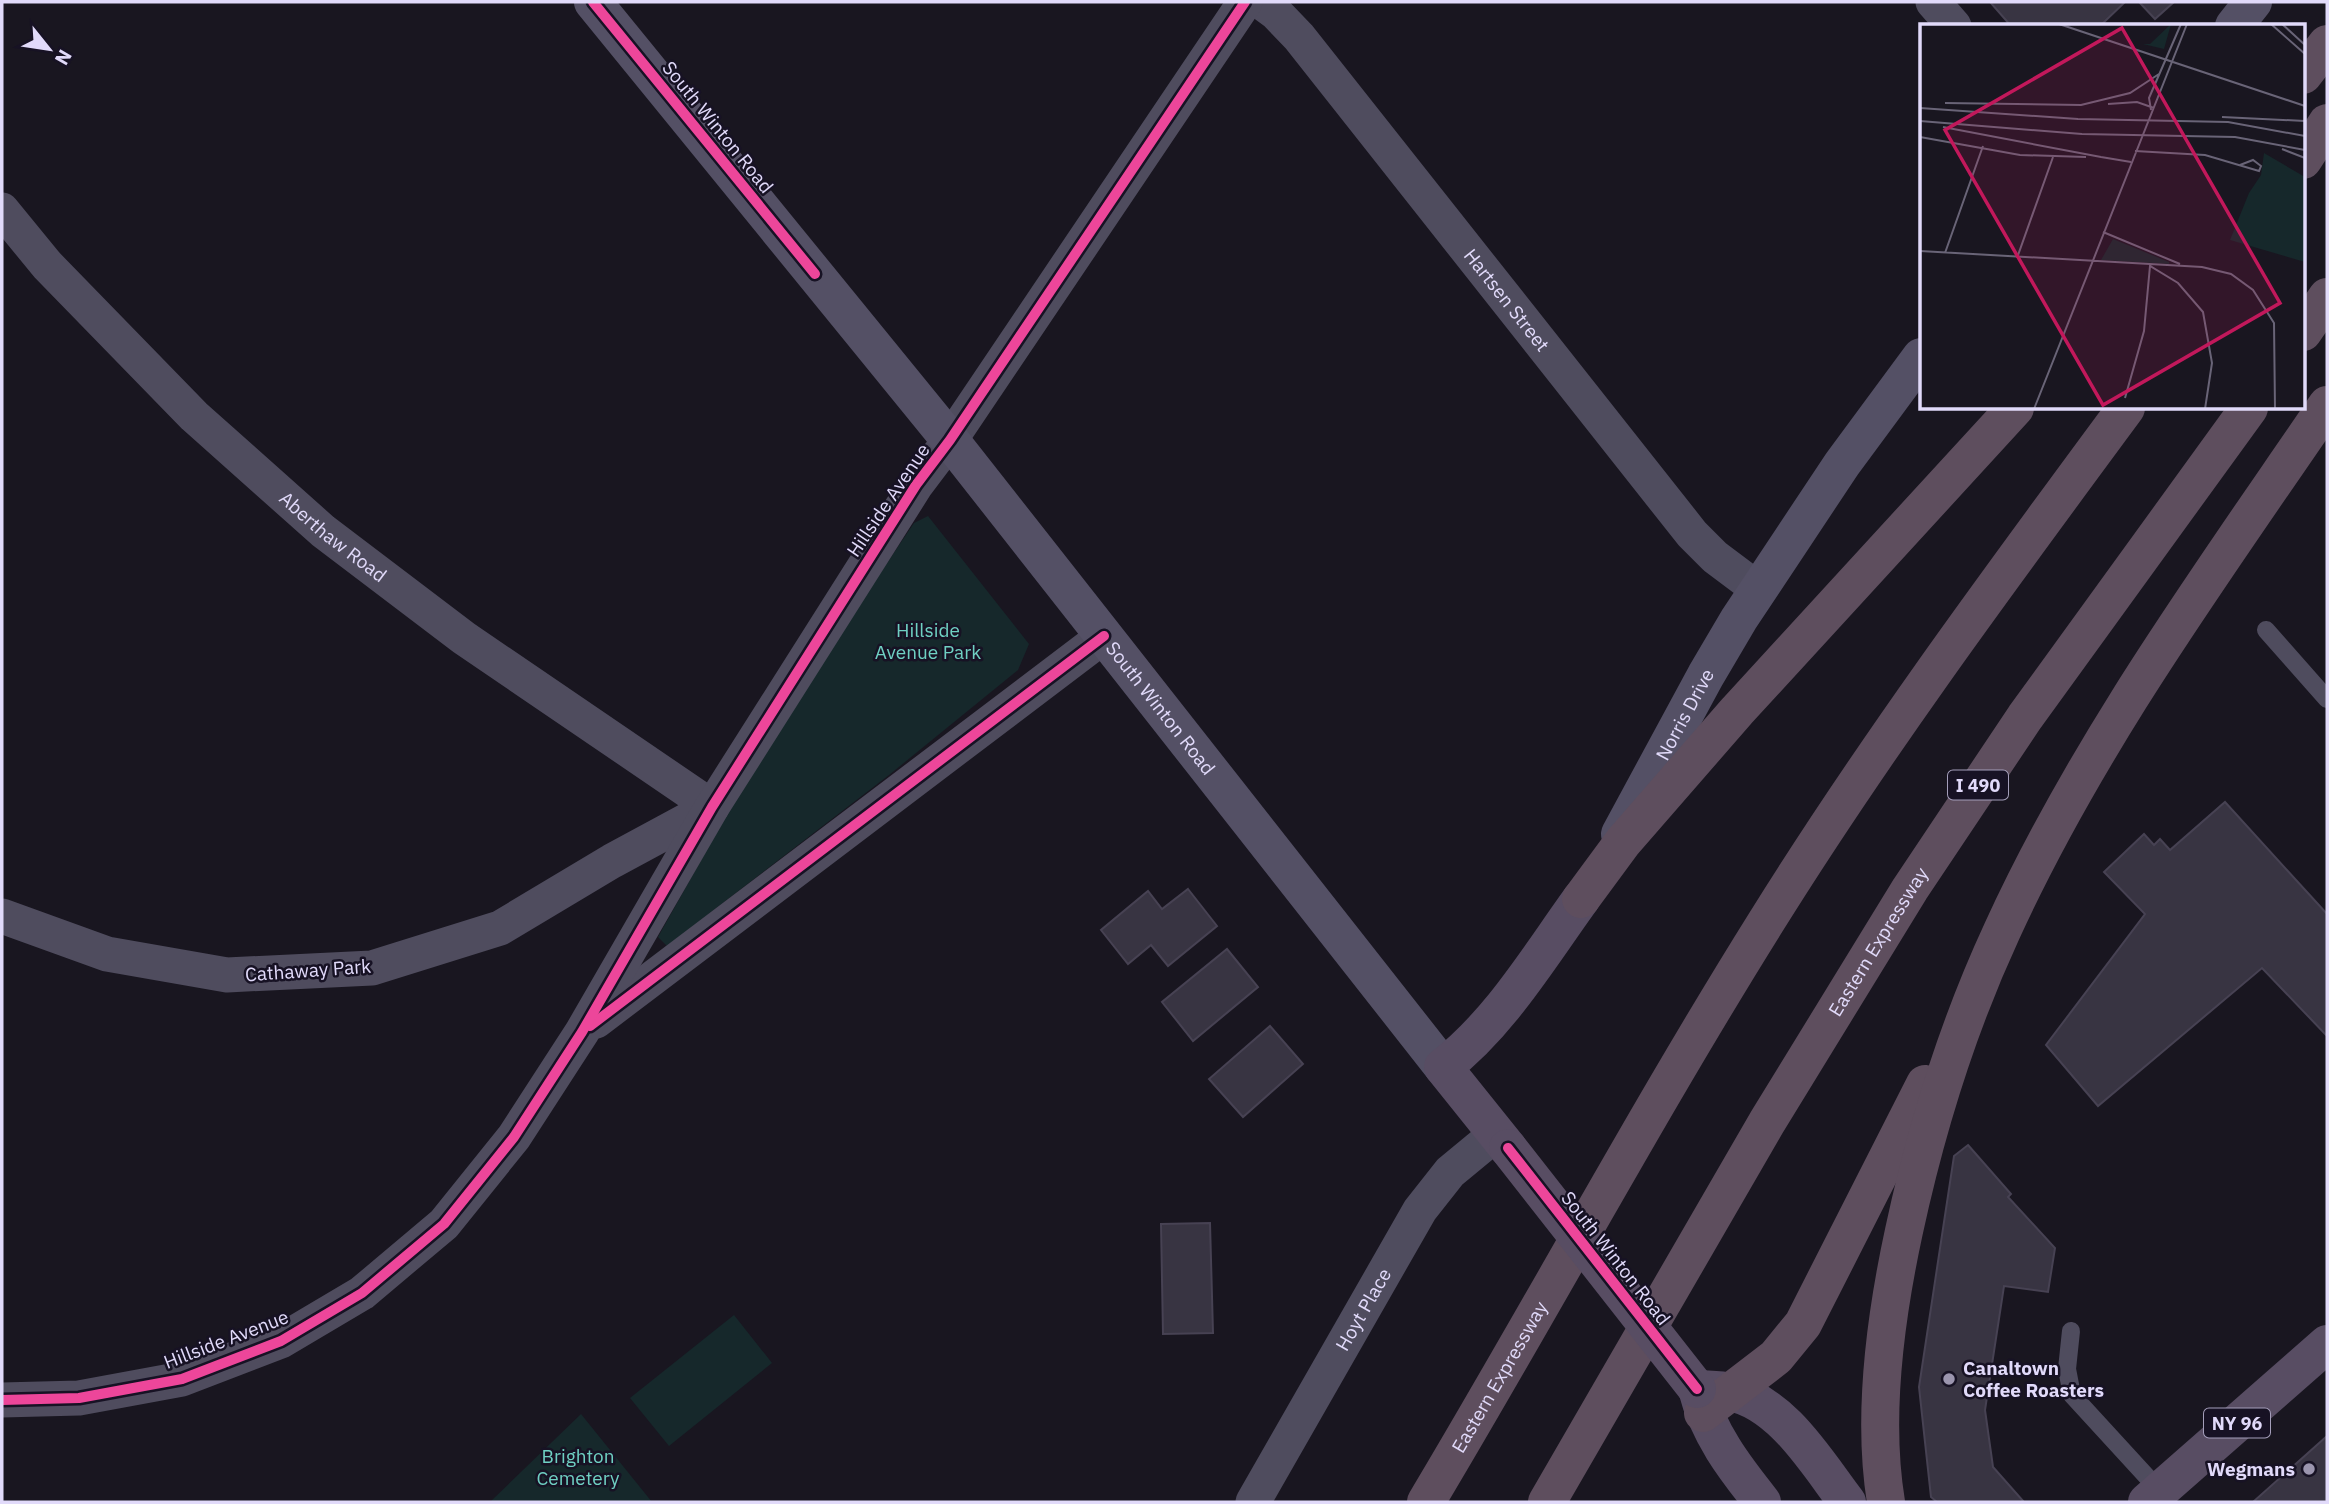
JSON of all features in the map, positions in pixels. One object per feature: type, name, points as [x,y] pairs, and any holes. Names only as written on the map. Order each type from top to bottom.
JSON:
[{"type":"highway","points":[[2304,74],[2327,44]]},
{"type":"highway","points":[[2304,158],[2327,123]]},
{"type":"highway","points":[[2304,331],[2327,297]]},
{"type":"highway","points":[[1710,1398],[1776,1357],[1803,1324],[2059,819],[2114,724],[2173,631],[2327,405]]},
{"type":"highway","points":[[1581,899],[1623,842],[1737,711],[2013,410]]},
{"type":"highway","name":"Eastern Expressway","points":[[1426,1502],[1659,1097],[1796,875],[1920,691],[2125,410]]},
{"type":"highway","name":"Eastern Expressway","points":[[1553,1494],[1767,1122],[1910,889],[2017,729],[2248,410]]},
{"type":"highway","points":[[1885,1502],[1882,1417],[1884,1365],[1901,1242],[1919,1165],[1939,1097],[2001,932]]},
{"type":"main road","name":"South Winton Road","points":[[593,2],[950,440],[1443,1067],[1710,1398],[1726,1454],[1758,1501]]},
{"type":"main road","points":[[2236,24],[2253,2]]},
{"type":"main road","name":"Norris Drive","points":[[1443,1067],[1473,1041],[1504,1005],[1581,899],[1619,836],[1706,674],[1848,456],[1920,358]]},
{"type":"main road","name":"NY 96","points":[[2153,1496],[2327,1344]]},
{"type":"main road","name":"South Winton Road","points":[[1710,1398],[1760,1404],[1784,1423],[1847,1502]]},
{"type":"street","name":"Hillside Avenue","points":[[2,1400],[79,1398],[182,1379],[281,1342],[362,1293],[444,1224],[514,1138],[582,1032],[712,807],[916,485],[950,440],[1245,2]]},
{"type":"street","name":"Hartsen Street","points":[[1261,2],[1299,37],[1692,534],[1727,568],[1759,590]]},
{"type":"street","points":[[1933,2],[1952,24]]},
{"type":"street","name":"Aberthaw Road","points":[[2,210],[47,265],[194,416],[323,531],[464,638],[712,807]]},
{"type":"street","name":"Hillside Avenue","points":[[582,1032],[1104,636]]},
{"type":"street","name":"Cathaway Park","points":[[2,916],[107,954],[227,975],[372,968],[500,928],[612,861],[712,807]]},
{"type":"street","name":"Hoyt Place","points":[[1253,1502],[1420,1210],[1450,1172],[1502,1141]]},
{"type":"lane","points":[[2266,630],[2327,699]]},
{"type":"lane","points":[[2071,1331],[2067,1369],[2071,1395],[2153,1496]]},
{"type":"green space","name":"Hillside Avenue Park","points":[[928,516],[1029,644],[1018,670],[889,775],[667,946],[658,937],[772,733],[914,523]]},
{"type":"green space","points":[[734,1315],[772,1363],[669,1446],[630,1398]]},
{"type":"green space","name":"Brighton Cemetery","points":[[581,1414],[652,1502],[490,1502]]},
{"type":"building","points":[[1990,2],[2125,2],[2102,24],[2009,24]]},
{"type":"building","points":[[2139,2],[2174,2],[2155,19]]},
{"type":"building","points":[[2225,802],[2327,914],[2327,1036],[2262,968],[2098,1106],[2046,1045],[2145,914],[2104,872],[2144,834],[2154,845],[2160,839],[2170,850]]},
{"type":"building","points":[[1188,889],[1217,926],[1168,966],[1151,945],[1128,964],[1101,930],[1148,891],[1162,909]]},
{"type":"building","points":[[1227,949],[1258,987],[1193,1041],[1162,1002]]},
{"type":"building","points":[[1270,1026],[1303,1064],[1243,1117],[1209,1079]]},
{"type":"building","points":[[1968,1145],[2011,1194],[2008,1197],[2055,1248],[2048,1292],[2004,1286],[1985,1410],[1993,1467],[2024,1502],[1937,1502],[1931,1497],[1919,1387],[1954,1156]]},
{"type":"building","points":[[1210,1223],[1213,1333],[1163,1334],[1161,1224]]},
{"type":"building","name":"Wegmans","points":[[2327,1436],[2327,1502],[2253,1502]]},
{"type":"cycle path","points":[[593,2],[815,274]]},
{"type":"cycle path","points":[[2,1400],[79,1398],[182,1379],[281,1341],[362,1293],[444,1224],[514,1137],[582,1032],[712,807],[916,485],[950,440],[1245,2]]},
{"type":"cycle path","points":[[590,1026],[1104,636]]},
{"type":"cycle path","points":[[1508,1148],[1697,1389]]},
{"type":"place","name":"Canaltown Coffee Roasters","points":[[1949,1379]]},
{"type":"place","name":"Wegmans","points":[[2309,1469]]}]
